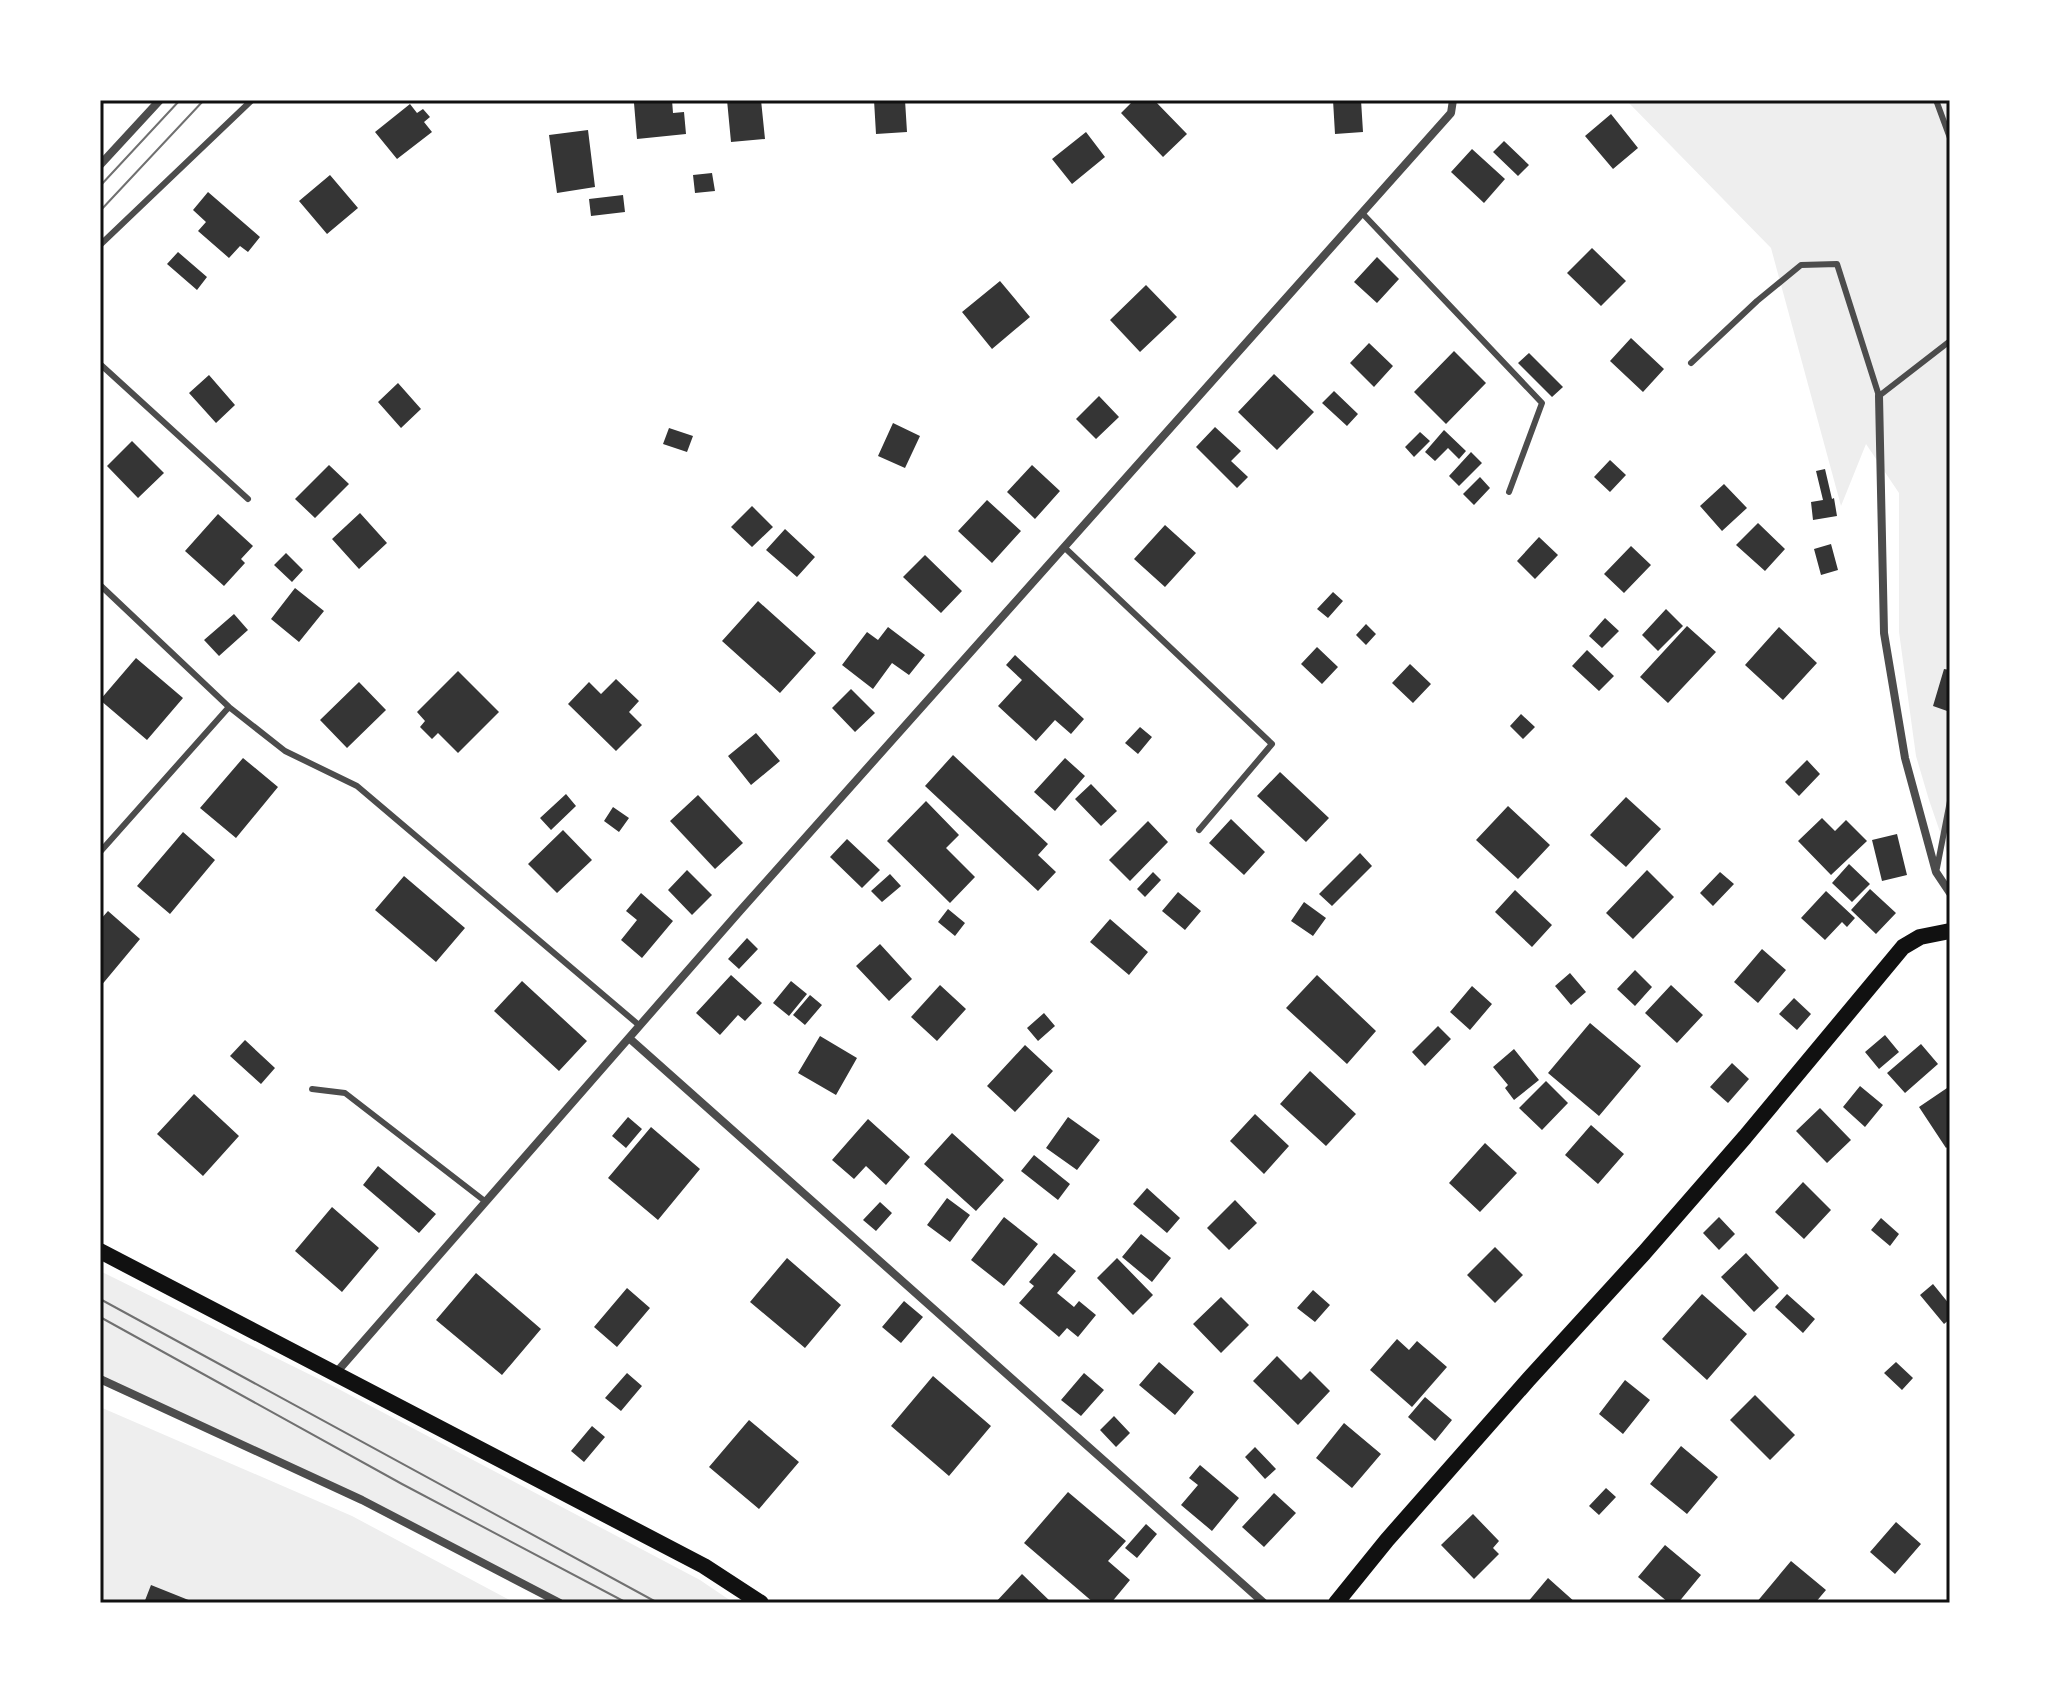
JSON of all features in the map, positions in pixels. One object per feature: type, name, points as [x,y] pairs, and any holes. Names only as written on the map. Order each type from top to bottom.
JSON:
[{"type":"main road","points":[[1336,1603],[1387,1540],[1745,1137],[1903,947],[1920,937],[1950,931]]},
{"type":"main road","points":[[100,1251],[704,1566],[761,1603]]},
{"type":"street","points":[[100,165],[160,100]]},
{"type":"street","points":[[335,1375],[739,912],[1451,113],[1453,100]]},
{"type":"street","points":[[1879,396],[1884,633],[1905,758],[1936,872],[1950,893]]},
{"type":"street","points":[[629,1038],[1264,1603]]},
{"type":"street","points":[[100,1379],[362,1500],[560,1603]]},
{"type":"lane","points":[[100,245],[252,100]]},
{"type":"lane","points":[[1936,100],[1950,138]]},
{"type":"lane","points":[[1362,213],[1542,403],[1509,492]]},
{"type":"lane","points":[[1691,363],[1801,265],[1837,264],[1879,396],[1950,341]]},
{"type":"lane","points":[[100,364],[248,499]]},
{"type":"lane","points":[[1064,547],[1272,744],[1199,830]]},
{"type":"lane","points":[[100,585],[229,707],[285,751],[357,786],[640,1026]]},
{"type":"lane","points":[[100,852],[229,707]]},
{"type":"lane","points":[[1936,872],[1950,801]]},
{"type":"lane","points":[[312,1089],[345,1093],[486,1202]]},
{"type":"shaded area","points":[[1626,100],[1950,100],[1950,861],[1916,756],[1899,632],[1899,493],[1866,444],[1841,506],[1771,248]]},
{"type":"shaded area","points":[[100,1271],[329,1384],[700,1580],[734,1603],[556,1603],[275,1460],[100,1384]]},
{"type":"shaded area","points":[[100,1407],[352,1516],[515,1603],[100,1603]]},
{"type":"building","points":[[672,100],[673,113],[684,112],[686,134],[637,139],[634,103]]},
{"type":"building","points":[[727,100],[761,100],[765,139],[731,142]]},
{"type":"building","points":[[874,100],[905,100],[907,132],[876,134]]},
{"type":"building","points":[[1134,100],[1154,100],[1187,134],[1163,157],[1121,113]]},
{"type":"building","points":[[1333,100],[1361,100],[1363,132],[1335,134]]},
{"type":"building","points":[[410,104],[417,113],[423,109],[430,117],[424,122],[432,132],[397,159],[375,132]]},
{"type":"building","points":[[1611,114],[1638,148],[1613,169],[1585,136]]},
{"type":"building","points":[[588,130],[595,187],[557,193],[549,135]]},
{"type":"building","points":[[1086,132],[1105,157],[1072,184],[1052,159]]},
{"type":"building","points":[[1504,141],[1529,165],[1518,176],[1493,152]]},
{"type":"building","points":[[1472,149],[1505,179],[1484,203],[1451,172]]},
{"type":"building","points":[[712,173],[715,191],[695,193],[693,175]]},
{"type":"building","points":[[330,175],[358,208],[327,234],[299,201]]},
{"type":"building","points":[[208,192],[260,237],[248,252],[240,246],[229,258],[198,231],[206,222],[193,210]]},
{"type":"building","points":[[623,195],[625,212],[591,216],[589,199]]},
{"type":"building","points":[[1592,248],[1626,281],[1601,306],[1567,273]]},
{"type":"building","points":[[178,252],[207,277],[197,290],[167,264]]},
{"type":"building","points":[[1377,257],[1399,279],[1377,303],[1354,282]]},
{"type":"building","points":[[1000,281],[1030,317],[992,349],[962,312]]},
{"type":"building","points":[[1146,285],[1177,317],[1140,352],[1110,320]]},
{"type":"building","points":[[1631,338],[1664,369],[1643,392],[1610,361]]},
{"type":"building","points":[[1369,343],[1393,366],[1374,387],[1350,363]]},
{"type":"building","points":[[1454,351],[1486,383],[1446,424],[1414,392]]},
{"type":"building","points":[[1529,353],[1563,387],[1552,397],[1518,363]]},
{"type":"building","points":[[1274,374],[1314,412],[1277,450],[1238,412]]},
{"type":"building","points":[[209,375],[235,405],[216,423],[189,393]]},
{"type":"building","points":[[398,383],[421,409],[401,428],[378,402]]},
{"type":"building","points":[[1334,391],[1358,414],[1347,426],[1322,403]]},
{"type":"building","points":[[1099,396],[1119,417],[1096,439],[1076,419]]},
{"type":"building","points":[[893,423],[920,436],[905,468],[878,456]]},
{"type":"building","points":[[1215,427],[1241,451],[1231,461],[1248,477],[1237,488],[1196,447]]},
{"type":"building","points":[[669,428],[693,436],[687,452],[663,444]]},
{"type":"building","points":[[1444,430],[1466,451],[1459,459],[1448,448],[1435,461],[1425,452]]},
{"type":"building","points":[[1420,432],[1430,441],[1414,457],[1405,447]]},
{"type":"building","points":[[132,441],[164,473],[138,498],[107,466]]},
{"type":"building","points":[[1471,452],[1482,463],[1459,486],[1449,476]]},
{"type":"building","points":[[1610,460],[1626,475],[1610,492],[1594,477]]},
{"type":"building","points":[[329,465],[349,484],[315,518],[295,499]]},
{"type":"building","points":[[1032,465],[1060,491],[1035,519],[1007,492]]},
{"type":"building","points":[[1825,469],[1837,516],[1813,520],[1811,502],[1823,500],[1816,471]]},
{"type":"building","points":[[1480,477],[1490,488],[1474,505],[1463,494]]},
{"type":"building","points":[[1724,484],[1747,508],[1722,531],[1700,506]]},
{"type":"building","points":[[987,500],[1021,531],[992,563],[958,531]]},
{"type":"building","points":[[752,506],[773,527],[752,547],[731,527]]},
{"type":"building","points":[[360,513],[387,543],[359,569],[332,539]]},
{"type":"building","points":[[218,514],[253,546],[241,559],[245,563],[224,586],[185,551]]},
{"type":"building","points":[[1758,523],[1785,549],[1765,571],[1736,545]]},
{"type":"building","points":[[1165,525],[1196,553],[1165,587],[1134,559]]},
{"type":"building","points":[[785,529],[815,557],[797,577],[766,550]]},
{"type":"building","points":[[1539,537],[1558,555],[1535,579],[1517,561]]},
{"type":"building","points":[[1831,544],[1838,570],[1821,575],[1814,549]]},
{"type":"building","points":[[1631,546],[1651,565],[1624,593],[1604,574]]},
{"type":"building","points":[[286,553],[303,570],[292,582],[274,565]]},
{"type":"building","points":[[925,555],[962,591],[941,613],[903,577]]},
{"type":"building","points":[[295,588],[324,611],[299,642],[271,619]]},
{"type":"building","points":[[1333,592],[1343,601],[1328,618],[1317,609]]},
{"type":"building","points":[[758,601],[816,653],[780,693],[722,641]]},
{"type":"building","points":[[1666,609],[1683,626],[1658,651],[1642,635]]},
{"type":"building","points":[[234,614],[248,630],[219,656],[204,640]]},
{"type":"building","points":[[1605,618],[1619,631],[1602,648],[1589,636]]},
{"type":"building","points":[[1366,624],[1376,634],[1366,645],[1356,635]]},
{"type":"building","points":[[1687,626],[1716,652],[1668,703],[1640,677]]},
{"type":"building","points":[[888,627],[925,655],[909,675],[892,663],[873,689],[842,665],[867,632],[878,640]]},
{"type":"building","points":[[1779,627],[1817,663],[1783,700],[1745,665]]},
{"type":"building","points":[[1317,647],[1338,667],[1322,684],[1301,664]]},
{"type":"building","points":[[1587,650],[1614,676],[1599,691],[1572,666]]},
{"type":"building","points":[[1015,655],[1084,719],[1071,734],[1055,720],[1036,741],[998,706],[1022,680],[1006,665]]},
{"type":"building","points":[[136,658],[183,698],[147,740],[100,700]]},
{"type":"building","points":[[1410,664],[1431,684],[1413,703],[1392,683]]},
{"type":"building","points":[[1944,669],[1950,670],[1950,712],[1933,706]]},
{"type":"building","points":[[458,671],[499,712],[458,753],[438,733],[432,739],[420,727],[425,721],[417,712]]},
{"type":"building","points":[[616,679],[639,701],[629,712],[642,725],[616,751],[568,704],[589,682],[601,694]]},
{"type":"building","points":[[359,682],[386,710],[347,748],[320,720]]},
{"type":"building","points":[[851,689],[875,713],[855,732],[832,708]]},
{"type":"building","points":[[1521,714],[1535,727],[1523,739],[1510,726]]},
{"type":"building","points":[[1140,727],[1152,737],[1138,754],[1125,743]]},
{"type":"building","points":[[756,733],[780,761],[751,785],[728,756]]},
{"type":"building","points":[[953,755],[1048,844],[1038,855],[1056,872],[1038,891],[925,786]]},
{"type":"building","points":[[243,758],[278,787],[236,838],[200,808]]},
{"type":"building","points":[[1065,758],[1085,776],[1055,811],[1034,792]]},
{"type":"building","points":[[1807,760],[1820,774],[1799,796],[1785,782]]},
{"type":"building","points":[[1280,772],[1329,818],[1306,842],[1257,796]]},
{"type":"building","points":[[1091,784],[1117,811],[1101,826],[1075,799]]},
{"type":"building","points":[[566,794],[576,806],[551,830],[540,818]]},
{"type":"building","points":[[698,795],[743,843],[715,869],[670,821]]},
{"type":"building","points":[[1626,797],[1661,829],[1626,867],[1590,835]]},
{"type":"building","points":[[926,801],[959,835],[946,848],[975,877],[950,903],[887,841]]},
{"type":"building","points":[[1508,806],[1550,845],[1518,879],[1476,840]]},
{"type":"building","points":[[613,807],[629,818],[619,832],[604,821]]},
{"type":"building","points":[[1822,818],[1835,831],[1846,820],[1867,841],[1831,875],[1798,841]]},
{"type":"building","points":[[1231,819],[1265,852],[1244,875],[1209,843]]},
{"type":"building","points":[[1148,821],[1168,842],[1130,881],[1109,860]]},
{"type":"building","points":[[563,830],[592,860],[557,893],[528,864]]},
{"type":"building","points":[[183,832],[215,860],[170,914],[137,886]]},
{"type":"building","points":[[1897,834],[1907,875],[1882,881],[1872,840]]},
{"type":"building","points":[[847,839],[880,870],[862,888],[830,857]]},
{"type":"building","points":[[1360,853],[1372,866],[1332,906],[1319,894]]},
{"type":"building","points":[[1849,864],[1870,884],[1852,902],[1832,883]]},
{"type":"building","points":[[687,870],[712,895],[692,915],[668,890]]},
{"type":"building","points":[[1647,870],[1674,897],[1633,939],[1606,913]]},
{"type":"building","points":[[1153,872],[1161,880],[1145,897],[1137,889]]},
{"type":"building","points":[[1720,872],[1734,884],[1713,906],[1700,893]]},
{"type":"building","points":[[890,874],[901,886],[882,902],[871,891]]},
{"type":"building","points":[[404,876],[465,928],[436,962],[375,910]]},
{"type":"building","points":[[1870,889],[1896,913],[1876,934],[1851,910]]},
{"type":"building","points":[[1515,890],[1552,925],[1532,947],[1495,912]]},
{"type":"building","points":[[1826,891],[1855,918],[1847,927],[1842,922],[1825,940],[1801,918]]},
{"type":"building","points":[[1178,892],[1201,911],[1185,930],[1162,911]]},
{"type":"building","points":[[641,893],[673,921],[642,958],[621,940],[637,920],[626,911]]},
{"type":"building","points":[[1304,902],[1326,918],[1313,936],[1291,921]]},
{"type":"building","points":[[948,909],[965,923],[955,936],[938,922]]},
{"type":"building","points":[[108,911],[140,939],[100,987],[100,920]]},
{"type":"building","points":[[1110,919],[1148,952],[1129,975],[1090,942]]},
{"type":"building","points":[[747,938],[758,949],[739,969],[728,959]]},
{"type":"building","points":[[880,944],[912,979],[889,1001],[856,966]]},
{"type":"building","points":[[1762,949],[1786,970],[1758,1003],[1734,982]]},
{"type":"building","points":[[1635,970],[1652,987],[1635,1006],[1617,989]]},
{"type":"building","points":[[1570,973],[1586,992],[1571,1005],[1555,986]]},
{"type":"building","points":[[731,975],[762,1003],[745,1021],[738,1015],[720,1035],[696,1013]]},
{"type":"building","points":[[1317,975],[1376,1031],[1347,1064],[1286,1008]]},
{"type":"building","points":[[522,981],[587,1041],[559,1071],[494,1011]]},
{"type":"building","points":[[791,981],[807,994],[789,1016],[773,1003]]},
{"type":"building","points":[[940,985],[966,1009],[937,1041],[911,1017]]},
{"type":"building","points":[[1671,985],[1703,1015],[1677,1043],[1645,1013]]},
{"type":"building","points":[[1472,986],[1492,1004],[1470,1030],[1450,1012]]},
{"type":"building","points":[[810,995],[822,1005],[805,1025],[793,1015]]},
{"type":"building","points":[[1794,998],[1811,1014],[1797,1030],[1779,1014]]},
{"type":"building","points":[[1044,1013],[1055,1026],[1038,1041],[1027,1028]]},
{"type":"building","points":[[1590,1023],[1641,1066],[1599,1116],[1548,1073]]},
{"type":"building","points":[[1438,1026],[1451,1039],[1425,1066],[1412,1052]]},
{"type":"building","points":[[1885,1035],[1899,1052],[1879,1069],[1865,1052]]},
{"type":"building","points":[[820,1036],[857,1058],[836,1095],[798,1073]]},
{"type":"building","points":[[245,1040],[275,1068],[261,1084],[230,1056]]},
{"type":"building","points":[[1921,1044],[1938,1064],[1905,1093],[1887,1073]]},
{"type":"building","points":[[1025,1045],[1053,1071],[1015,1112],[987,1086]]},
{"type":"building","points":[[1514,1049],[1539,1080],[1514,1100],[1505,1088],[1508,1085],[1493,1067]]},
{"type":"building","points":[[1732,1063],[1749,1079],[1728,1103],[1710,1087]]},
{"type":"building","points":[[1310,1071],[1356,1114],[1326,1146],[1280,1104]]},
{"type":"building","points":[[1546,1081],[1568,1103],[1542,1130],[1519,1108]]},
{"type":"building","points":[[1860,1086],[1883,1105],[1865,1127],[1843,1107]]},
{"type":"building","points":[[1950,1086],[1950,1145],[1946,1148],[1919,1107]]},
{"type":"building","points":[[194,1094],[239,1136],[203,1176],[157,1134]]},
{"type":"building","points":[[1820,1108],[1851,1140],[1827,1163],[1796,1131]]},
{"type":"building","points":[[1255,1114],[1289,1146],[1264,1174],[1230,1141]]},
{"type":"building","points":[[628,1117],[642,1129],[626,1148],[612,1136]]},
{"type":"building","points":[[1068,1117],[1100,1140],[1077,1170],[1046,1148]]},
{"type":"building","points":[[868,1119],[910,1157],[886,1185],[866,1166],[854,1179],[832,1160]]},
{"type":"building","points":[[1591,1125],[1624,1154],[1598,1184],[1565,1155]]},
{"type":"building","points":[[651,1127],[700,1169],[658,1220],[608,1178]]},
{"type":"building","points":[[952,1133],[1004,1180],[976,1211],[924,1164]]},
{"type":"building","points":[[1485,1143],[1517,1173],[1480,1212],[1449,1183]]},
{"type":"building","points":[[1034,1155],[1070,1184],[1058,1200],[1021,1171]]},
{"type":"building","points":[[378,1166],[436,1214],[419,1233],[363,1185]]},
{"type":"building","points":[[1803,1182],[1831,1210],[1804,1239],[1775,1212]]},
{"type":"building","points":[[1147,1188],[1180,1218],[1167,1233],[1133,1204]]},
{"type":"building","points":[[947,1198],[970,1215],[950,1242],[927,1225]]},
{"type":"building","points":[[1235,1200],[1257,1223],[1229,1250],[1207,1228]]},
{"type":"building","points":[[880,1202],[892,1213],[876,1231],[863,1220]]},
{"type":"building","points":[[332,1207],[379,1248],[342,1292],[295,1251]]},
{"type":"building","points":[[1004,1217],[1038,1244],[1004,1286],[971,1260]]},
{"type":"building","points":[[1719,1217],[1735,1234],[1719,1250],[1703,1233]]},
{"type":"building","points":[[1881,1218],[1899,1234],[1890,1246],[1871,1230]]},
{"type":"building","points":[[1141,1234],[1171,1258],[1152,1282],[1122,1257]]},
{"type":"building","points":[[1495,1247],[1523,1275],[1495,1303],[1467,1275]]},
{"type":"building","points":[[1054,1253],[1076,1271],[1057,1293],[1074,1307],[1079,1301],[1096,1315],[1078,1337],[1067,1328],[1059,1337],[1019,1303],[1034,1286],[1029,1282]]},
{"type":"building","points":[[1746,1253],[1779,1288],[1754,1312],[1721,1277]]},
{"type":"building","points":[[787,1258],[841,1305],[805,1348],[750,1302]]},
{"type":"building","points":[[1117,1258],[1153,1295],[1133,1315],[1097,1278]]},
{"type":"building","points":[[476,1273],[541,1329],[502,1375],[436,1320]]},
{"type":"building","points":[[1933,1284],[1950,1305],[1950,1319],[1944,1324],[1920,1295]]},
{"type":"building","points":[[627,1288],[650,1308],[617,1347],[594,1327]]},
{"type":"building","points":[[1313,1290],[1330,1305],[1315,1322],[1297,1308]]},
{"type":"building","points":[[1702,1294],[1747,1334],[1707,1380],[1662,1339]]},
{"type":"building","points":[[1787,1294],[1815,1319],[1803,1333],[1775,1307]]},
{"type":"building","points":[[1221,1297],[1249,1325],[1221,1353],[1193,1324]]},
{"type":"building","points":[[904,1301],[923,1317],[901,1343],[882,1327]]},
{"type":"building","points":[[1397,1339],[1409,1350],[1417,1341],[1447,1367],[1412,1407],[1370,1370]]},
{"type":"building","points":[[1277,1356],[1301,1380],[1310,1371],[1330,1391],[1298,1425],[1253,1381]]},
{"type":"building","points":[[1159,1362],[1194,1392],[1175,1415],[1139,1385]]},
{"type":"building","points":[[1896,1362],[1913,1378],[1902,1390],[1884,1373]]},
{"type":"building","points":[[627,1373],[642,1386],[621,1411],[605,1398]]},
{"type":"building","points":[[1084,1373],[1104,1390],[1081,1416],[1061,1400]]},
{"type":"building","points":[[933,1376],[991,1426],[949,1476],[891,1426]]},
{"type":"building","points":[[1625,1380],[1650,1400],[1623,1434],[1599,1414]]},
{"type":"building","points":[[1755,1395],[1795,1435],[1770,1460],[1730,1420]]},
{"type":"building","points":[[1425,1397],[1452,1420],[1435,1441],[1408,1417]]},
{"type":"building","points":[[1114,1416],[1130,1433],[1116,1447],[1100,1430]]},
{"type":"building","points":[[749,1420],[799,1462],[759,1509],[709,1467]]},
{"type":"building","points":[[1344,1423],[1381,1454],[1352,1488],[1316,1458]]},
{"type":"building","points":[[592,1426],[605,1437],[584,1462],[571,1451]]},
{"type":"building","points":[[1681,1446],[1718,1477],[1687,1514],[1650,1484]]},
{"type":"building","points":[[1255,1447],[1276,1469],[1265,1479],[1245,1457]]},
{"type":"building","points":[[1200,1465],[1239,1498],[1212,1531],[1181,1505],[1198,1485],[1189,1478]]},
{"type":"building","points":[[1606,1488],[1616,1497],[1599,1515],[1589,1506]]},
{"type":"building","points":[[1068,1492],[1126,1541],[1108,1561],[1130,1580],[1111,1603],[1094,1603],[1024,1543]]},
{"type":"building","points":[[1274,1493],[1296,1513],[1264,1547],[1242,1527]]},
{"type":"building","points":[[1473,1514],[1499,1541],[1493,1548],[1499,1554],[1474,1579],[1441,1545]]},
{"type":"building","points":[[1896,1522],[1921,1544],[1895,1574],[1870,1552]]},
{"type":"building","points":[[1146,1524],[1157,1534],[1137,1558],[1125,1548]]},
{"type":"building","points":[[1665,1545],[1701,1575],[1678,1603],[1669,1603],[1638,1577]]},
{"type":"building","points":[[1791,1561],[1826,1590],[1815,1603],[1756,1603]]},
{"type":"building","points":[[1022,1574],[1052,1603],[995,1603]]},
{"type":"building","points":[[1548,1578],[1576,1603],[1527,1603]]},
{"type":"building","points":[[151,1585],[196,1603],[144,1603]]},
{"type":"tram line","points":[[100,186],[180,100]]},
{"type":"tram line","points":[[100,211],[204,100]]},
{"type":"tram line","points":[[100,1299],[658,1603]]},
{"type":"tram line","points":[[100,1317],[402,1484],[627,1603]]}]
